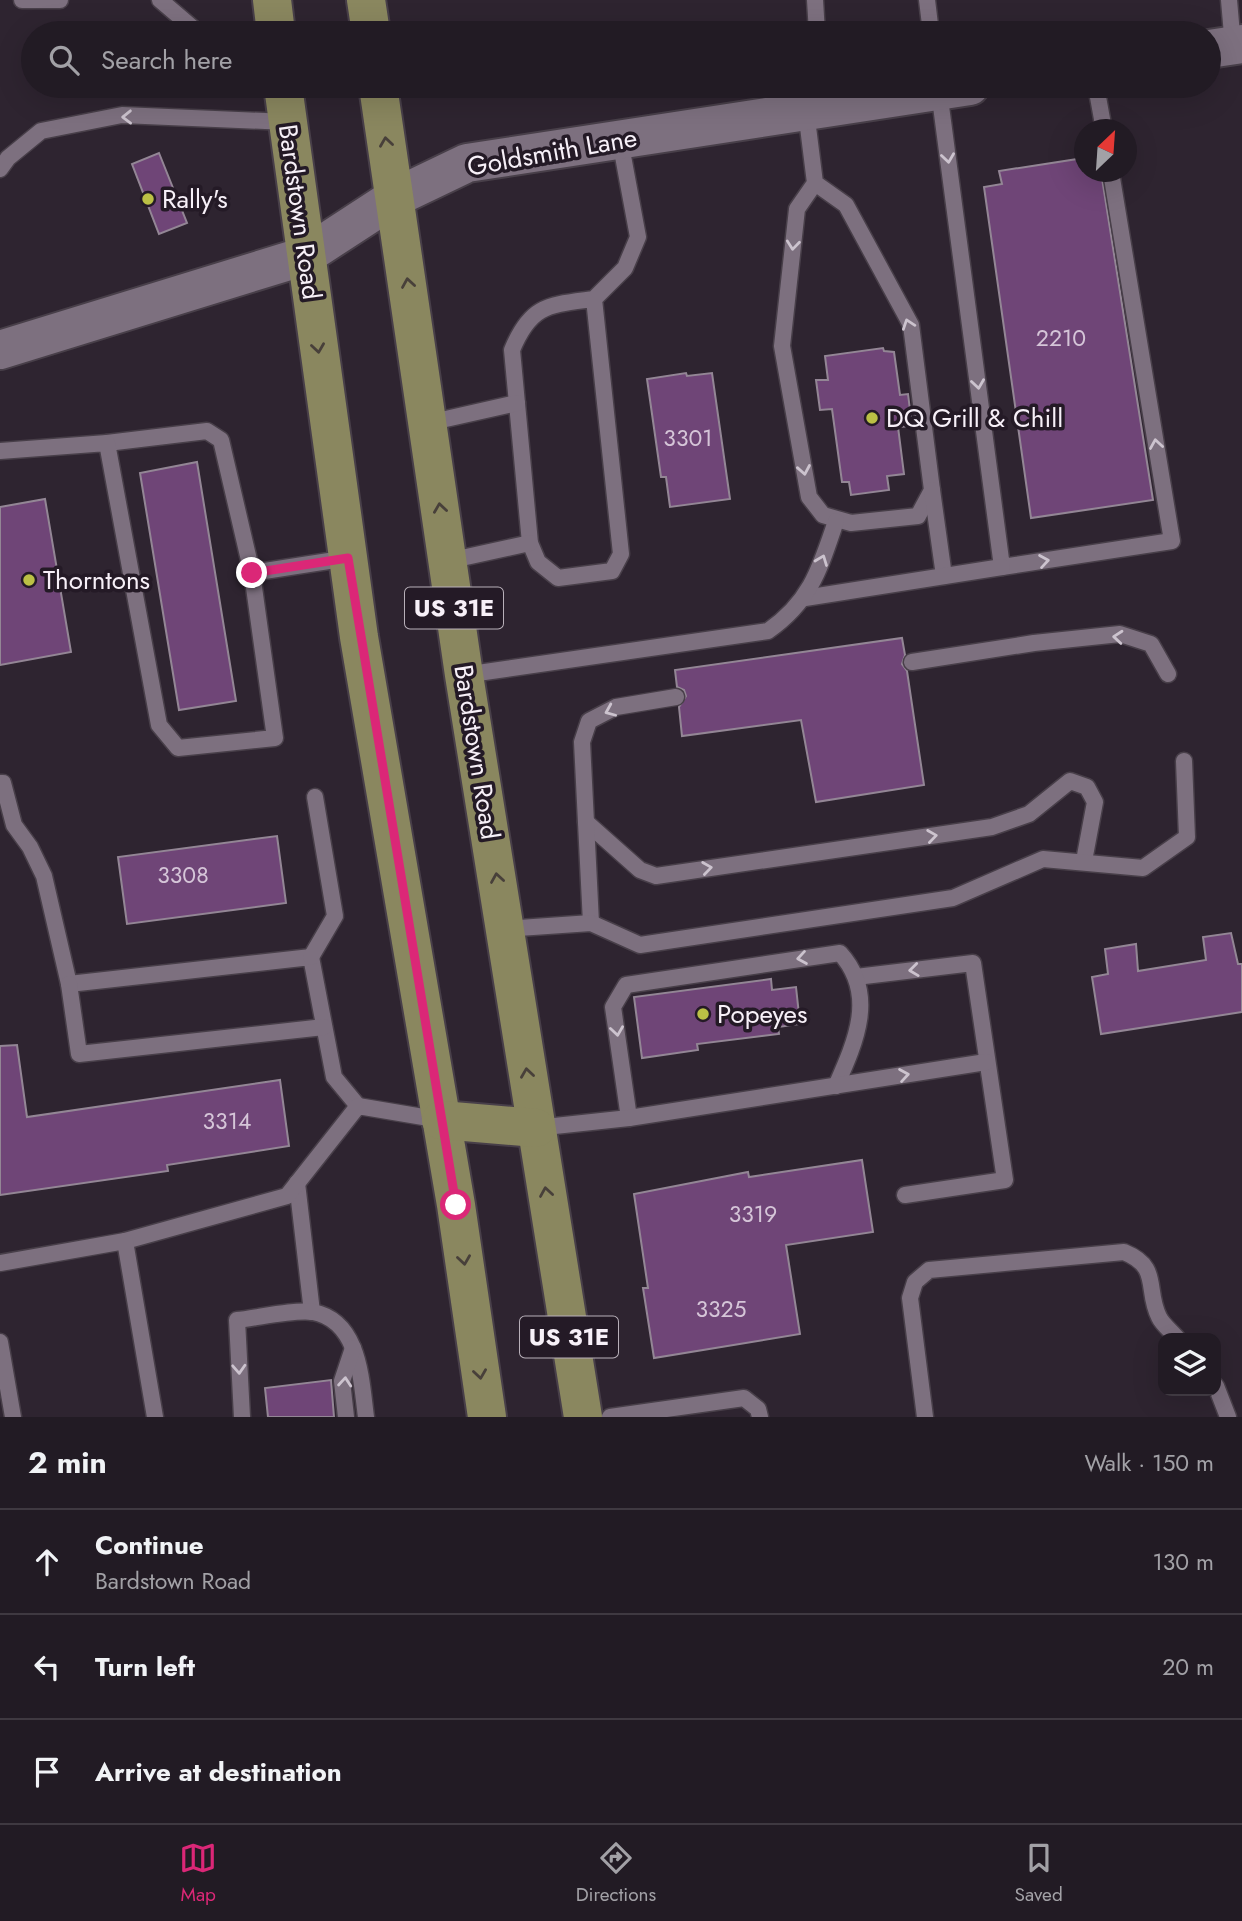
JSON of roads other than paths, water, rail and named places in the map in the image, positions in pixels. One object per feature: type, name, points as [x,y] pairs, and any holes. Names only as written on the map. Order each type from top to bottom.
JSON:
[{"type":"main road","points":[[272,0],[275,21]]},
{"type":"main road","points":[[366,0],[369,21]]},
{"type":"main road","name":"Bardstown Road","points":[[380,98],[464,675],[583,1417]]},
{"type":"main road","name":"Bardstown Road","points":[[285,104],[348,558],[487,1417]]},
{"type":"main road","points":[[441,1120],[536,1128]]},
{"type":"street","name":"Goldsmith Lane","points":[[0,350],[305,256],[394,198],[467,163],[871,98]]},
{"type":"lane","points":[[22,0],[60,0]]},
{"type":"lane","points":[[160,0],[185,21]]},
{"type":"lane","points":[[815,0],[816,21]]},
{"type":"lane","points":[[927,0],[930,21]]},
{"type":"lane","points":[[1228,47],[1229,0]]},
{"type":"lane","points":[[950,98],[1002,567]]},
{"type":"lane","points":[[1098,98],[1102,119]]},
{"type":"lane","points":[[0,169],[8,158],[41,131],[122,115],[195,120],[285,104]]},
{"type":"lane","points":[[815,106],[815,183],[797,209],[782,346],[809,497],[823,516],[851,523],[918,516],[932,490]]},
{"type":"lane","points":[[594,299],[621,554],[612,571],[558,578],[538,562],[530,543],[512,350],[522,326],[549,305],[594,299],[625,268],[638,237],[620,140]]},
{"type":"lane","points":[[805,598],[1172,541],[1113,182]]},
{"type":"lane","points":[[815,183],[846,205],[911,326],[944,576]]},
{"type":"lane","points":[[428,423],[517,403]]},
{"type":"lane","points":[[0,451],[107,443],[207,431],[221,440],[252,573],[275,738],[178,748],[159,725],[107,443]]},
{"type":"lane","points":[[464,675],[768,631],[805,598],[821,565],[836,521]]},
{"type":"lane","points":[[448,561],[530,543]]},
{"type":"lane","points":[[252,573],[348,558]]},
{"type":"lane","points":[[912,662],[1034,643],[1120,634],[1151,644],[1168,674]]},
{"type":"lane","points":[[591,923],[582,742],[589,721],[615,707],[676,697]]},
{"type":"lane","points":[[505,929],[591,923],[640,944],[953,898],[1043,859],[1143,868],[1187,837],[1184,761]]},
{"type":"lane","points":[[586,822],[640,870],[656,876],[992,827],[1029,814],[1070,781],[1087,787],[1095,802],[1084,861]]},
{"type":"lane","points":[[0,783],[3,783],[14,825],[30,847],[44,876],[69,984],[79,1054],[324,1027]]},
{"type":"lane","points":[[316,797],[335,916],[311,957],[334,1077],[358,1106],[441,1120]]},
{"type":"lane","points":[[629,1118],[613,1007],[626,985],[840,953],[854,969],[862,1000],[856,1035],[836,1086]]},
{"type":"lane","points":[[69,984],[311,957]]},
{"type":"lane","points":[[856,977],[973,964],[1005,1180],[905,1195]]},
{"type":"lane","points":[[536,1128],[629,1118],[986,1062]]},
{"type":"lane","points":[[0,1263],[125,1241],[287,1196],[358,1106]]},
{"type":"lane","points":[[297,1183],[312,1312]]},
{"type":"lane","points":[[125,1241],[155,1417]]},
{"type":"lane","points":[[925,1417],[910,1298],[915,1282],[929,1270],[1124,1252],[1138,1257],[1149,1272],[1159,1318],[1172,1333]]},
{"type":"lane","points":[[242,1417],[237,1321],[312,1312],[337,1322],[359,1360],[366,1417]]},
{"type":"lane","points":[[0,1342],[13,1417]]},
{"type":"lane","points":[[346,1417],[342,1381],[353,1349]]},
{"type":"lane","points":[[1220,1396],[1228,1417]]},
{"type":"lane","points":[[610,1417],[744,1398],[758,1409],[760,1417]]},
{"type":"place","name":"Rally's","points":[[148,199]]},
{"type":"place","name":"DQ Grill & Chill","points":[[872,418]]},
{"type":"place","name":"Thorntons","points":[[29,580]]},
{"type":"place","name":"Popeyes","points":[[703,1014]]}]
